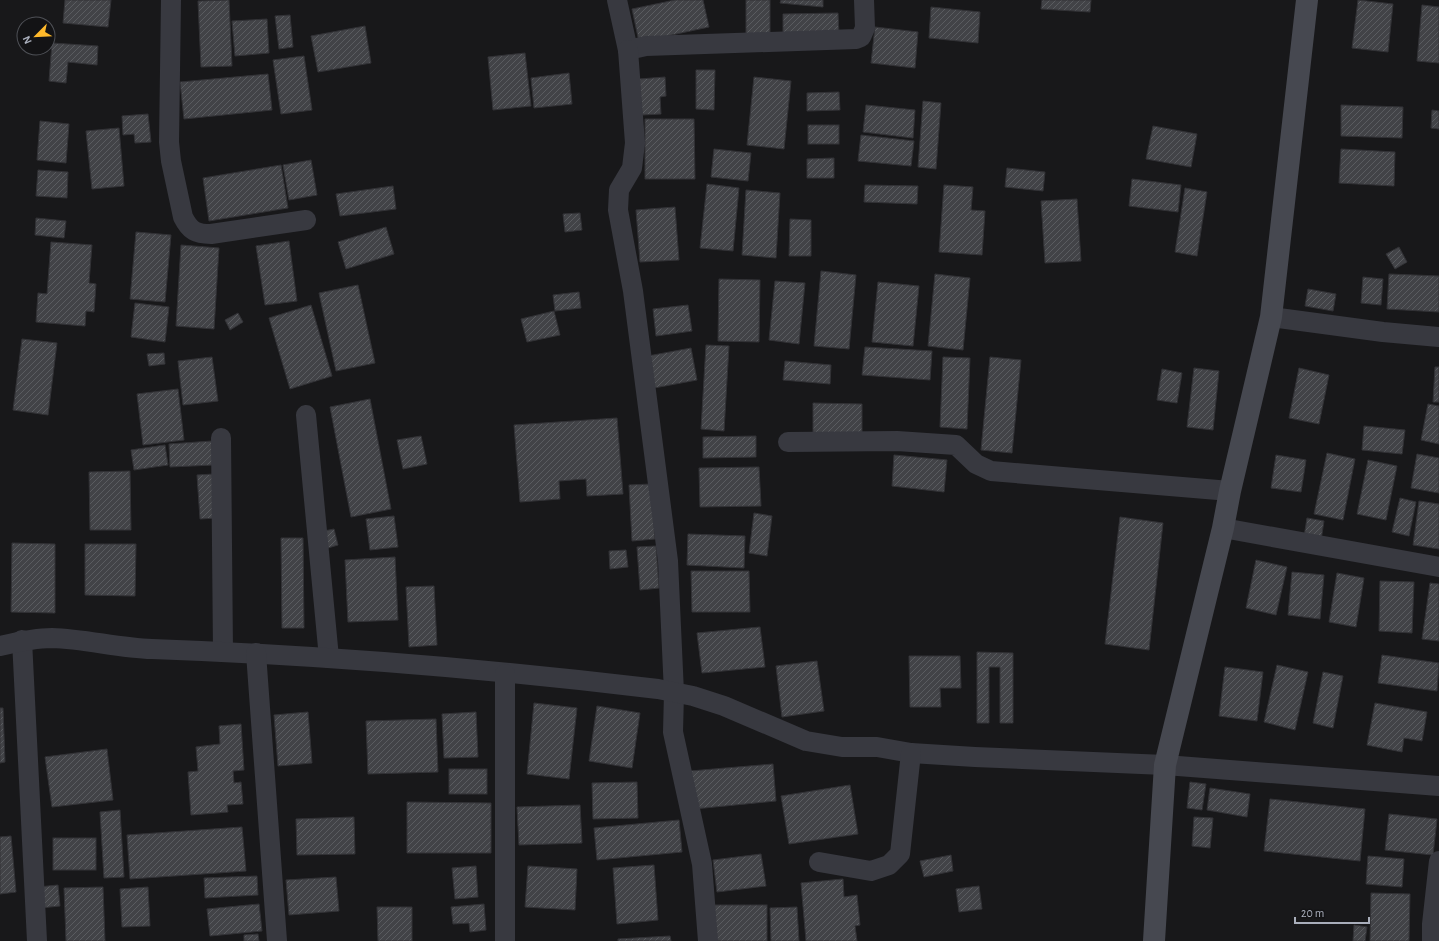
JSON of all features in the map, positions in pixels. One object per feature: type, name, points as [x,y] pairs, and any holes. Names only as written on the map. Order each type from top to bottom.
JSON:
[{"type":"street","points":[[171,0],[169,142],[171,161],[183,217],[187,224],[196,232],[211,234],[306,220]]},
{"type":"street","points":[[617,0],[628,50],[635,143],[632,168],[619,190],[618,210],[632,291],[668,561],[674,693],[673,732],[702,864],[708,941]]},
{"type":"street","points":[[628,50],[646,46],[856,39],[861,37],[865,28],[864,0]]},
{"type":"street","points":[[1154,941],[1165,765],[1224,528],[1230,491],[1271,317],[1307,0]]},
{"type":"street","points":[[1271,317],[1383,332],[1439,337]]},
{"type":"street","points":[[306,415],[329,658]]},
{"type":"street","points":[[221,438],[223,652]]},
{"type":"street","points":[[788,442],[897,441],[956,445],[976,464],[991,471],[1230,491]]},
{"type":"street","points":[[1224,528],[1439,567]]},
{"type":"street","points":[[0,646],[22,640],[52,638],[132,648],[256,653],[410,663],[506,674],[597,682],[692,696],[724,706],[806,741],[842,747],[877,747],[911,753],[1165,765],[1439,786]]},
{"type":"street","points":[[22,640],[37,941]]},
{"type":"street","points":[[256,653],[277,941]]},
{"type":"street","points":[[505,941],[506,674]]},
{"type":"street","points":[[820,862],[871,871],[889,865],[900,854],[911,753]]},
{"type":"street","points":[[1432,941],[1432,924],[1439,861]]},
{"type":"building","points":[[65,0],[111,0],[108,27],[63,23]]},
{"type":"building","points":[[229,0],[232,66],[201,67],[198,1]]},
{"type":"building","points":[[675,0],[703,0],[709,27],[639,42],[632,9]]},
{"type":"building","points":[[746,0],[770,0],[770,35],[746,35]]},
{"type":"building","points":[[781,0],[823,0],[823,7],[780,3]]},
{"type":"building","points":[[1042,0],[1091,0],[1090,12],[1041,9]]},
{"type":"building","points":[[1358,0],[1393,4],[1388,52],[1352,48]]},
{"type":"building","points":[[1422,5],[1439,7],[1439,63],[1417,61]]},
{"type":"building","points":[[931,7],[980,12],[978,43],[929,38]]},
{"type":"building","points":[[838,13],[839,35],[783,36],[783,14]]},
{"type":"building","points":[[290,15],[293,47],[279,49],[275,16]]},
{"type":"building","points":[[267,19],[269,53],[235,56],[232,21]]},
{"type":"building","points":[[365,26],[371,63],[318,72],[311,36]]},
{"type":"building","points":[[875,27],[918,32],[915,68],[871,63]]},
{"type":"building","points":[[56,43],[98,46],[97,65],[68,62],[66,83],[49,81],[51,56],[56,56]]},
{"type":"building","points":[[525,53],[531,106],[493,110],[488,57]]},
{"type":"building","points":[[304,56],[312,110],[281,114],[273,60]]},
{"type":"building","points":[[696,70],[715,70],[714,110],[696,109]]},
{"type":"building","points":[[569,73],[572,104],[534,108],[531,78]]},
{"type":"building","points":[[268,74],[272,110],[184,119],[180,82]]},
{"type":"building","points":[[665,77],[666,96],[660,97],[661,114],[642,115],[639,79]]},
{"type":"building","points":[[754,77],[791,81],[784,149],[747,145]]},
{"type":"building","points":[[839,92],[840,110],[807,111],[807,93]]},
{"type":"building","points":[[923,101],[941,103],[936,169],[918,167]]},
{"type":"building","points":[[866,105],[915,110],[913,138],[863,132]]},
{"type":"building","points":[[1341,105],[1403,107],[1402,138],[1341,136]]},
{"type":"building","points":[[1432,110],[1439,111],[1439,129],[1431,128]]},
{"type":"building","points":[[148,114],[151,142],[135,143],[134,134],[123,135],[122,116]]},
{"type":"building","points":[[645,119],[694,119],[695,179],[645,179]]},
{"type":"building","points":[[40,121],[69,124],[66,163],[37,160]]},
{"type":"building","points":[[808,125],[839,125],[839,144],[808,144]]},
{"type":"building","points":[[1153,126],[1197,134],[1191,167],[1146,159]]},
{"type":"building","points":[[119,128],[124,186],[92,189],[86,131]]},
{"type":"building","points":[[861,135],[914,141],[911,166],[858,161]]},
{"type":"building","points":[[714,149],[751,153],[748,181],[711,177]]},
{"type":"building","points":[[1341,149],[1395,152],[1394,186],[1339,183]]},
{"type":"building","points":[[834,158],[834,178],[807,178],[807,159]]},
{"type":"building","points":[[311,160],[317,195],[289,200],[283,165]]},
{"type":"building","points":[[281,165],[288,208],[209,221],[203,178]]},
{"type":"building","points":[[1007,168],[1045,172],[1043,191],[1005,187]]},
{"type":"building","points":[[38,170],[68,172],[67,198],[36,196]]},
{"type":"building","points":[[1132,179],[1181,185],[1178,212],[1129,206]]},
{"type":"building","points":[[707,184],[739,188],[733,251],[700,248]]},
{"type":"building","points":[[865,185],[918,186],[917,204],[864,202]]},
{"type":"building","points":[[944,185],[973,187],[971,210],[985,211],[982,255],[939,252]]},
{"type":"building","points":[[393,186],[396,209],[340,216],[336,194]]},
{"type":"building","points":[[1185,188],[1207,192],[1197,256],[1175,252]]},
{"type":"building","points":[[746,190],[780,193],[776,258],[742,255]]},
{"type":"building","points":[[1077,199],[1081,261],[1045,263],[1041,201]]},
{"type":"building","points":[[675,207],[679,260],[640,262],[636,210]]},
{"type":"building","points":[[580,213],[582,230],[565,232],[563,214]]},
{"type":"building","points":[[36,218],[66,221],[64,238],[35,235]]},
{"type":"building","points":[[790,219],[811,220],[811,256],[789,256]]},
{"type":"building","points":[[386,227],[394,254],[346,269],[338,242]]},
{"type":"building","points":[[136,232],[171,235],[165,302],[130,299]]},
{"type":"building","points":[[289,241],[297,301],[265,305],[256,246]]},
{"type":"building","points":[[51,242],[92,245],[89,283],[96,284],[94,312],[86,311],[85,326],[36,322],[38,293],[47,294]]},
{"type":"building","points":[[181,245],[219,248],[214,329],[176,326]]},
{"type":"building","points":[[1399,247],[1407,262],[1395,269],[1386,254]]},
{"type":"building","points":[[821,271],[856,275],[849,349],[814,346]]},
{"type":"building","points":[[935,274],[970,278],[963,350],[928,346]]},
{"type":"building","points":[[1389,274],[1439,276],[1439,312],[1387,309]]},
{"type":"building","points":[[1363,277],[1383,279],[1381,305],[1361,303]]},
{"type":"building","points":[[719,279],[760,280],[759,342],[718,341]]},
{"type":"building","points":[[775,281],[805,283],[799,344],[769,340]]},
{"type":"building","points":[[878,282],[919,286],[913,346],[872,342]]},
{"type":"building","points":[[358,285],[375,363],[336,371],[319,293]]},
{"type":"building","points":[[1308,289],[1336,294],[1333,311],[1305,306]]},
{"type":"building","points":[[579,292],[581,308],[555,311],[553,295]]},
{"type":"building","points":[[135,303],[169,307],[165,342],[131,337]]},
{"type":"building","points":[[311,305],[332,376],[290,389],[269,318]]},
{"type":"building","points":[[688,305],[692,331],[656,336],[653,309]]},
{"type":"building","points":[[554,311],[560,335],[527,342],[521,319]]},
{"type":"building","points":[[238,313],[243,322],[230,330],[225,320]]},
{"type":"building","points":[[22,339],[57,343],[48,415],[13,410]]},
{"type":"building","points":[[706,345],[729,346],[724,431],[701,429]]},
{"type":"building","points":[[865,347],[932,351],[930,380],[862,375]]},
{"type":"building","points":[[691,348],[697,380],[654,388],[648,356]]},
{"type":"building","points":[[164,353],[165,364],[149,366],[147,354]]},
{"type":"building","points":[[212,357],[218,401],[183,405],[178,361]]},
{"type":"building","points":[[943,357],[970,358],[967,429],[940,427]]},
{"type":"building","points":[[990,357],[1021,360],[1012,453],[981,450]]},
{"type":"building","points":[[785,361],[831,365],[830,384],[783,380]]},
{"type":"building","points":[[1435,367],[1439,367],[1439,402],[1433,402]]},
{"type":"building","points":[[1194,368],[1219,371],[1213,430],[1187,427]]},
{"type":"building","points":[[1299,368],[1329,375],[1319,424],[1289,418]]},
{"type":"building","points":[[1162,369],[1182,373],[1177,403],[1157,400]]},
{"type":"building","points":[[178,389],[184,440],[143,445],[137,394]]},
{"type":"building","points":[[370,399],[391,509],[351,517],[330,407]]},
{"type":"building","points":[[813,403],[862,404],[862,434],[813,433]]},
{"type":"building","points":[[1428,404],[1439,406],[1439,444],[1421,440]]},
{"type":"building","points":[[617,418],[623,494],[587,496],[586,479],[559,481],[560,499],[520,502],[514,425]]},
{"type":"building","points":[[1364,426],[1405,430],[1402,454],[1362,450]]},
{"type":"building","points":[[421,436],[427,464],[403,469],[397,440]]},
{"type":"building","points":[[756,436],[756,457],[703,458],[703,437]]},
{"type":"building","points":[[212,441],[213,465],[170,467],[169,444]]},
{"type":"building","points":[[165,445],[168,465],[134,470],[131,450]]},
{"type":"building","points":[[1327,453],[1355,459],[1343,520],[1314,514]]},
{"type":"building","points":[[1417,454],[1439,458],[1439,493],[1411,488]]},
{"type":"building","points":[[894,455],[947,460],[944,492],[892,486]]},
{"type":"building","points":[[1276,455],[1306,460],[1301,492],[1271,488]]},
{"type":"building","points":[[1368,460],[1397,466],[1386,520],[1357,514]]},
{"type":"building","points":[[759,467],[761,506],[700,507],[699,468]]},
{"type":"building","points":[[130,471],[131,530],[90,530],[89,472]]},
{"type":"building","points":[[214,474],[217,518],[200,519],[197,475]]},
{"type":"building","points":[[651,484],[655,539],[632,541],[629,485]]},
{"type":"building","points":[[1400,498],[1416,502],[1409,536],[1392,532]]},
{"type":"building","points":[[1419,501],[1439,504],[1439,549],[1413,545]]},
{"type":"building","points":[[754,513],[772,516],[767,556],[749,553]]},
{"type":"building","points":[[394,516],[398,547],[370,550],[366,519]]},
{"type":"building","points":[[1120,517],[1163,523],[1149,650],[1105,644]]},
{"type":"building","points":[[1307,518],[1324,521],[1321,540],[1304,537]]},
{"type":"building","points":[[334,529],[338,545],[328,548],[324,531]]},
{"type":"building","points":[[688,534],[745,536],[744,568],[687,565]]},
{"type":"building","points":[[281,538],[303,538],[304,628],[282,628]]},
{"type":"building","points":[[12,543],[55,544],[55,613],[11,612]]},
{"type":"building","points":[[85,544],[136,544],[135,596],[85,595]]},
{"type":"building","points":[[656,546],[659,588],[640,590],[637,547]]},
{"type":"building","points":[[626,550],[628,567],[610,569],[609,551]]},
{"type":"building","points":[[395,557],[398,620],[348,622],[345,560]]},
{"type":"building","points":[[1256,560],[1287,567],[1276,615],[1246,608]]},
{"type":"building","points":[[691,571],[749,571],[750,612],[692,612]]},
{"type":"building","points":[[1292,572],[1324,575],[1320,619],[1288,615]]},
{"type":"building","points":[[1337,573],[1364,578],[1356,627],[1329,622]]},
{"type":"building","points":[[1380,581],[1414,582],[1412,633],[1379,631]]},
{"type":"building","points":[[1430,583],[1439,584],[1439,641],[1422,639]]},
{"type":"building","points":[[434,586],[437,645],[409,647],[406,587]]},
{"type":"building","points":[[760,627],[765,667],[702,673],[697,633]]},
{"type":"building","points":[[977,652],[1013,653],[1013,723],[1000,723],[1000,667],[989,667],[989,723],[977,723]]},
{"type":"building","points":[[1382,655],[1439,663],[1437,691],[1378,683]]},
{"type":"building","points":[[909,656],[960,656],[961,688],[940,688],[941,707],[910,707]]},
{"type":"building","points":[[817,661],[824,711],[782,717],[776,666]]},
{"type":"building","points":[[1277,665],[1308,672],[1295,730],[1264,722]]},
{"type":"building","points":[[1225,667],[1263,672],[1257,721],[1219,716]]},
{"type":"building","points":[[1323,672],[1343,676],[1333,728],[1313,723]]},
{"type":"building","points":[[534,703],[577,708],[569,779],[527,774]]},
{"type":"building","points":[[1375,703],[1427,712],[1422,741],[1404,738],[1402,752],[1367,745]]},
{"type":"building","points":[[597,706],[640,713],[632,768],[589,761]]},
{"type":"building","points":[[0,708],[3,708],[5,762],[0,763]]},
{"type":"building","points":[[308,712],[312,763],[278,766],[274,715]]},
{"type":"building","points":[[476,712],[478,757],[444,758],[442,714]]},
{"type":"building","points":[[436,719],[438,772],[368,774],[366,721]]},
{"type":"building","points":[[241,724],[244,770],[233,771],[234,783],[241,782],[243,804],[227,805],[228,812],[191,815],[188,772],[198,771],[196,747],[220,744],[219,726]]},
{"type":"building","points":[[107,749],[113,800],[52,807],[45,757]]},
{"type":"building","points":[[773,764],[776,801],[694,809],[690,771]]},
{"type":"building","points":[[449,769],[487,769],[487,794],[449,794]]},
{"type":"building","points":[[637,782],[638,818],[593,819],[592,783]]},
{"type":"building","points":[[1190,782],[1206,784],[1202,810],[1187,808]]},
{"type":"building","points":[[850,785],[858,834],[789,844],[781,796]]},
{"type":"building","points":[[1210,788],[1250,794],[1247,817],[1207,810]]},
{"type":"building","points":[[1270,799],[1365,809],[1360,861],[1264,851]]},
{"type":"building","points":[[407,802],[491,803],[491,853],[407,853]]},
{"type":"building","points":[[580,805],[582,843],[519,845],[517,807]]},
{"type":"building","points":[[120,810],[124,877],[104,878],[100,812]]},
{"type":"building","points":[[1389,814],[1437,819],[1433,855],[1385,850]]},
{"type":"building","points":[[354,817],[355,854],[297,855],[296,819]]},
{"type":"building","points":[[1194,817],[1213,818],[1210,848],[1192,846]]},
{"type":"building","points":[[679,820],[682,852],[597,860],[594,828]]},
{"type":"building","points":[[242,827],[246,871],[130,879],[127,835]]},
{"type":"building","points":[[11,836],[16,892],[0,894],[0,837]]},
{"type":"building","points":[[53,838],[96,838],[96,870],[53,870]]},
{"type":"building","points":[[761,854],[766,886],[717,892],[713,860]]},
{"type":"building","points":[[951,855],[953,871],[924,877],[920,861]]},
{"type":"building","points":[[1368,856],[1404,859],[1402,887],[1366,884]]},
{"type":"building","points":[[654,865],[658,920],[617,924],[613,868]]},
{"type":"building","points":[[476,866],[478,897],[455,899],[452,868]]},
{"type":"building","points":[[528,866],[577,869],[575,910],[525,907]]},
{"type":"building","points":[[257,876],[258,895],[205,898],[204,878]]},
{"type":"building","points":[[336,877],[339,911],[289,915],[286,880]]},
{"type":"building","points":[[843,879],[844,897],[857,895],[860,925],[855,926],[857,941],[806,941],[801,883]]},
{"type":"building","points":[[58,885],[60,906],[40,908],[38,887]]},
{"type":"building","points":[[979,886],[982,909],[959,912],[956,889]]},
{"type":"building","points":[[103,887],[105,941],[66,941],[64,888]]},
{"type":"building","points":[[148,887],[150,926],[122,927],[120,889]]},
{"type":"building","points":[[1371,893],[1410,894],[1409,941],[1370,941]]},
{"type":"building","points":[[259,904],[262,931],[210,936],[207,909]]},
{"type":"building","points":[[484,904],[486,930],[470,932],[469,923],[453,924],[451,907]]},
{"type":"building","points":[[714,905],[767,905],[767,941],[714,941]]},
{"type":"building","points":[[377,907],[412,907],[412,941],[378,941]]},
{"type":"building","points":[[797,907],[799,941],[771,941],[770,908]]},
{"type":"building","points":[[1354,925],[1367,927],[1365,941],[1353,941]]},
{"type":"building","points":[[258,934],[259,941],[244,941],[244,935]]},
{"type":"building","points":[[670,936],[671,941],[618,941],[618,939]]}]
